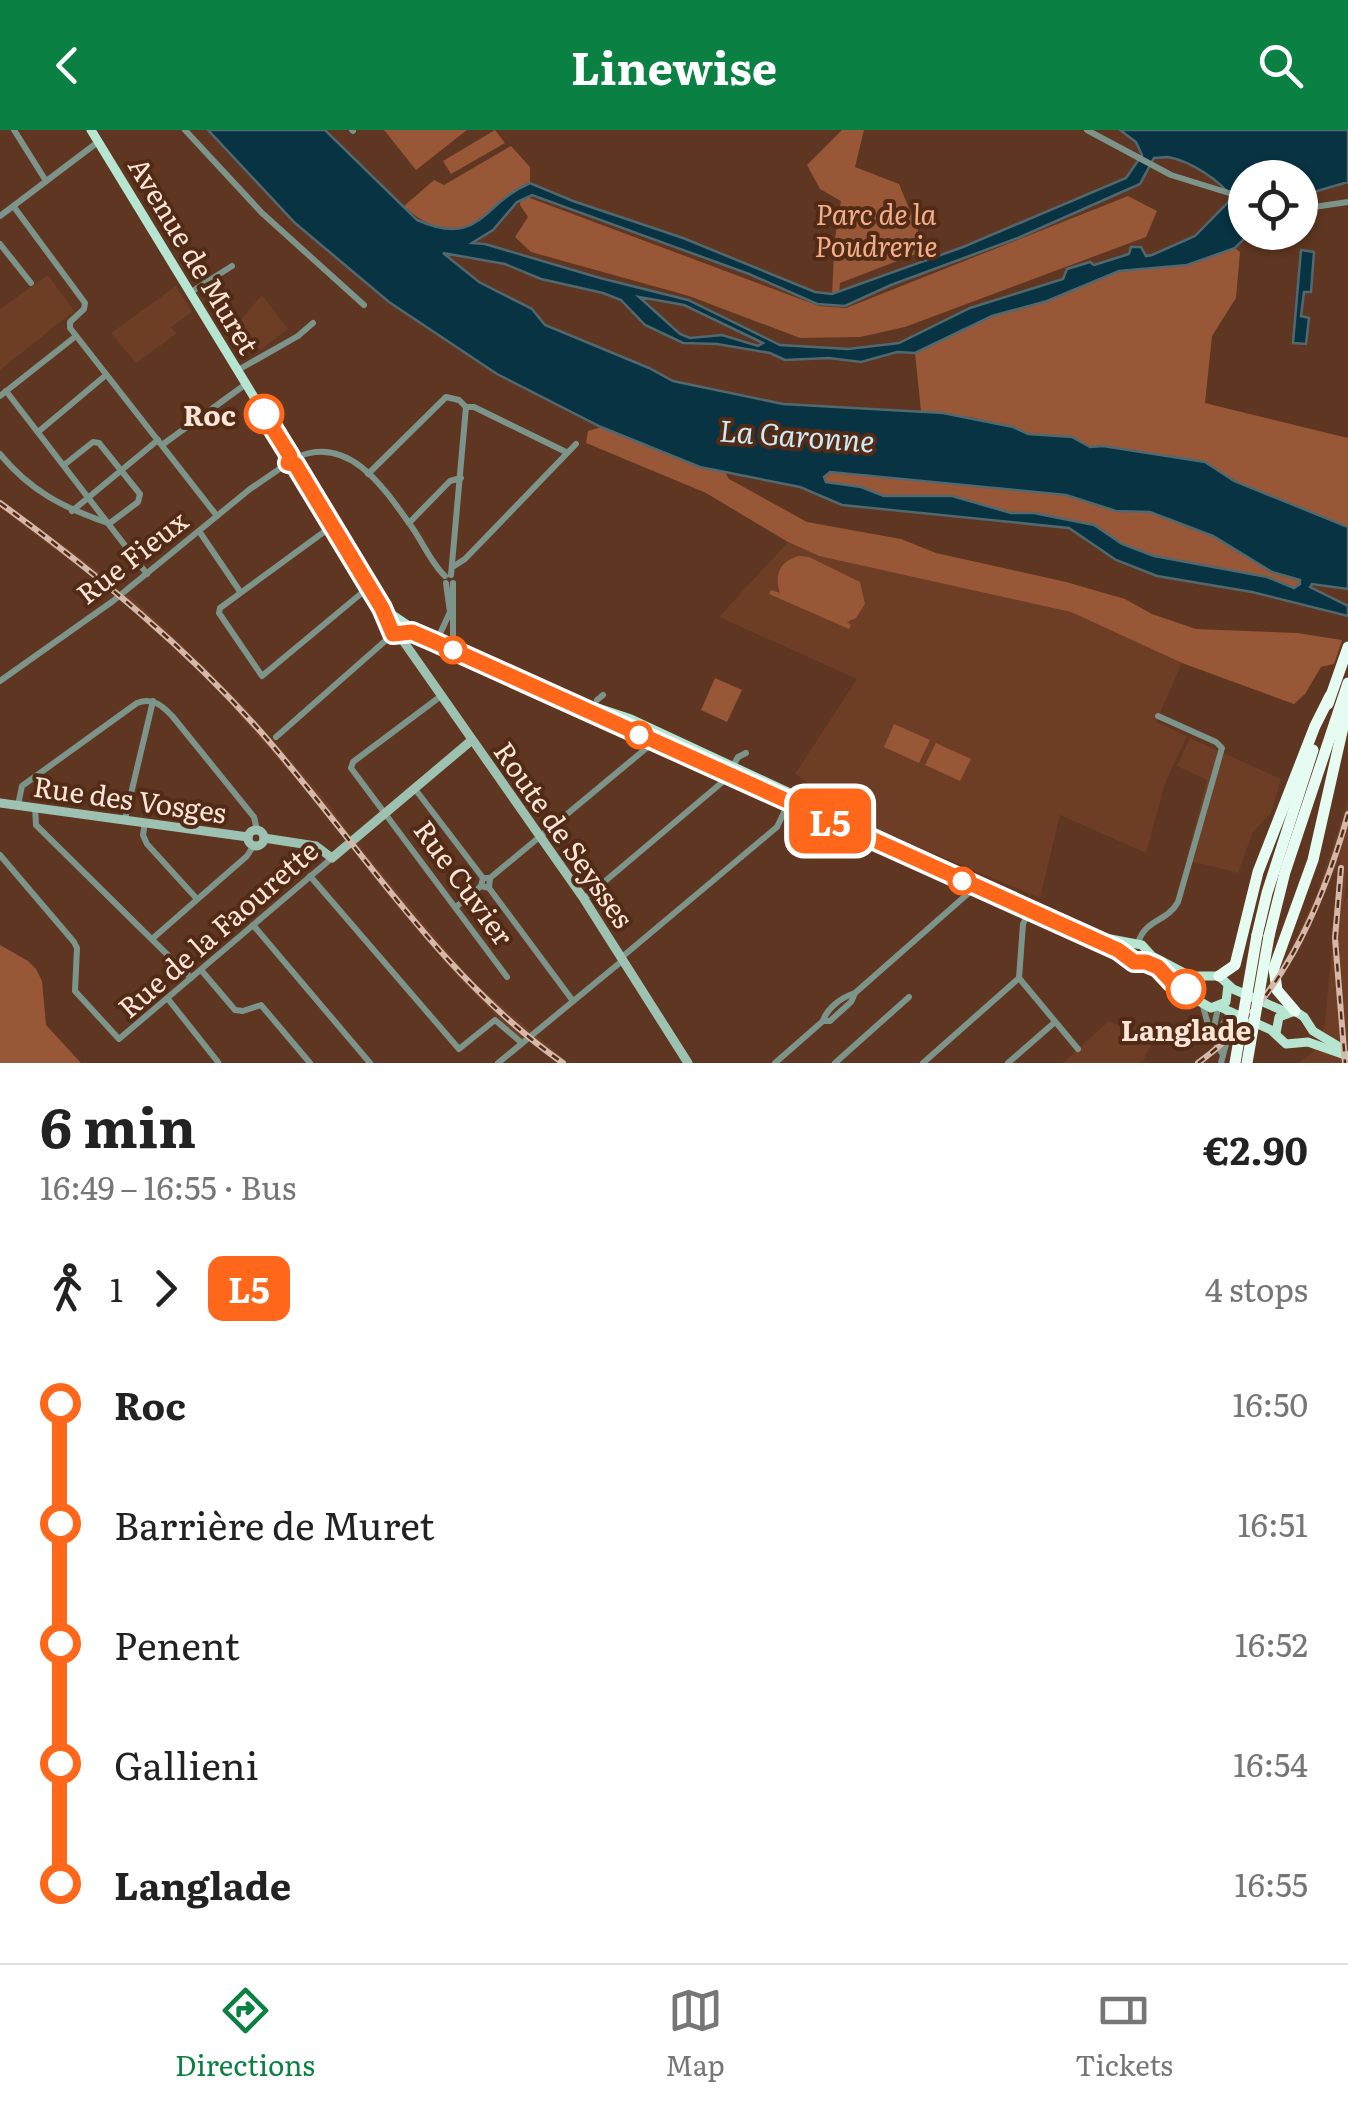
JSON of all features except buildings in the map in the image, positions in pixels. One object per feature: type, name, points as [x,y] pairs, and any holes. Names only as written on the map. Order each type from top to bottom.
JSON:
[{"type":"highway","points":[[1246,1063],[1274,868],[1348,646]]},
{"type":"highway","points":[[1226,1061],[1263,936],[1348,683]]},
{"type":"highway","points":[[1223,981],[1235,964],[1258,872],[1330,696]]},
{"type":"highway","points":[[1290,1012],[1276,990],[1274,968],[1314,860],[1348,705]]},
{"type":"main road","name":"Avenue de Muret","points":[[91,130],[241,368],[246,384],[369,587],[398,628]]},
{"type":"main road","points":[[398,628],[664,734],[978,885]]},
{"type":"main road","name":"Route de Seysses","points":[[398,628],[441,696],[584,899],[688,1063]]},
{"type":"main road","points":[[443,643],[654,742],[733,766],[789,802],[1031,909],[1134,962],[1139,950]]},
{"type":"main road","name":"Rue de la Faourette","points":[[332,858],[472,740]]},
{"type":"main road","name":"Rue des Vosges","points":[[6,804],[316,846],[332,858]]},
{"type":"main road","points":[[1031,909],[1139,950],[1190,976],[1223,981],[1304,1017],[1308,1026],[1348,1053]]},
{"type":"main road","points":[[1139,950],[1195,990],[1197,1000],[1204,1006],[1223,1009],[1276,1034],[1286,1044],[1316,1044],[1348,1053]]},
{"type":"main road","points":[[1195,990],[1205,976]]},
{"type":"main road","points":[[1223,981],[1228,998],[1223,1009]]},
{"type":"main road","points":[[1276,1034],[1276,1021],[1290,1012]]},
{"type":"main road","points":[[1302,1042],[1308,1026]]},
{"type":"street","points":[[14,130],[46,181]]},
{"type":"street","points":[[185,130],[273,224],[364,305]]},
{"type":"street","points":[[1087,130],[1134,153]]},
{"type":"street","points":[[1096,130],[1156,166],[1228,193]]},
{"type":"street","points":[[0,216],[99,142]]},
{"type":"street","points":[[1318,207],[1348,202]]},
{"type":"street","points":[[14,207],[85,304],[70,322],[76,336],[217,516]]},
{"type":"street","points":[[0,244],[31,283]]},
{"type":"street","points":[[191,292],[232,266]]},
{"type":"street","points":[[241,368],[298,336],[313,323]]},
{"type":"street","points":[[76,336],[3,394],[38,432],[147,574]]},
{"type":"street","points":[[38,432],[106,375]]},
{"type":"street","points":[[72,511],[122,472],[129,461],[246,384]]},
{"type":"street","points":[[368,474],[438,402],[452,397],[461,401],[466,408],[456,552],[443,643]]},
{"type":"street","points":[[466,408],[474,407],[566,452]]},
{"type":"street","points":[[64,465],[93,442],[99,442],[140,498],[110,523]]},
{"type":"street","points":[[450,577],[576,444]]},
{"type":"street","points":[[292,460],[310,452],[334,450],[350,458],[409,523],[450,577],[450,612],[443,643]]},
{"type":"street","points":[[0,454],[27,483],[72,511],[110,523]]},
{"type":"street","name":"Rue Fieux","points":[[0,681],[147,574],[292,460]]},
{"type":"street","points":[[409,523],[450,481],[461,478]]},
{"type":"street","points":[[445,487],[460,488]]},
{"type":"street","points":[[332,526],[219,612],[259,675],[266,674],[369,587]]},
{"type":"street","points":[[199,532],[239,590]]},
{"type":"street","points":[[456,552],[471,552]]},
{"type":"street","points":[[276,736],[398,628]]},
{"type":"street","name":"Rue Cuvier","points":[[441,696],[351,765],[352,771],[507,977]]},
{"type":"street","points":[[125,820],[154,702]]},
{"type":"street","points":[[6,804],[22,786],[138,703],[154,702],[173,717],[254,817],[256,838],[248,856],[152,940]]},
{"type":"street","points":[[1139,950],[1148,924],[1171,913],[1178,902],[1222,748],[1158,716]]},
{"type":"street","points":[[456,907],[664,734]]},
{"type":"street","points":[[733,766],[735,748]]},
{"type":"street","points":[[584,899],[746,753]]},
{"type":"street","points":[[416,788],[573,1001]]},
{"type":"street","points":[[498,1063],[777,827],[789,802]]},
{"type":"street","points":[[35,808],[36,825],[191,978]]},
{"type":"street","points":[[145,822],[147,844],[198,899]]},
{"type":"street","name":"Rue de la Faourette","points":[[0,855],[74,942],[75,991],[114,1036],[124,1037],[332,858]]},
{"type":"street","points":[[310,876],[459,1049],[495,1020],[522,1043]]},
{"type":"street","points":[[775,1063],[823,1021],[825,1014],[846,996],[855,994],[978,885]]},
{"type":"street","points":[[1031,909],[1023,924],[1019,978],[1078,1049]]},
{"type":"street","points":[[254,925],[370,1063]]},
{"type":"street","points":[[201,970],[235,1010],[261,1005],[310,1063]]},
{"type":"street","points":[[923,1063],[1019,978]]},
{"type":"street","points":[[834,1063],[909,998]]},
{"type":"street","points":[[168,999],[220,1063]]},
{"type":"street","points":[[1204,1006],[1210,1032],[1226,1061]]},
{"type":"street","points":[[1223,1009],[1226,1061]]},
{"type":"street","points":[[1008,1063],[1055,1022]]},
{"type":"shaded area","points":[[48,275],[74,311],[0,370],[0,309]]},
{"type":"shaded area","points":[[176,286],[192,312],[171,327],[176,334],[136,363],[111,333]]},
{"type":"shaded area","points":[[262,295],[288,329],[260,350],[240,321]]},
{"type":"shaded area","points":[[0,500],[107,577],[174,637],[247,710],[328,803],[471,980],[569,1063],[558,1063],[531,1042],[519,1038],[456,975],[386,893],[325,812],[208,679],[116,595],[0,508]]},
{"type":"shaded area","points":[[788,542],[819,556],[1071,612],[1182,663],[1156,722],[1187,736],[1165,783],[1146,853],[1060,815],[1040,898],[820,806],[825,795],[795,774],[857,679],[719,617]]},
{"type":"shaded area","points":[[1190,738],[1281,779],[1271,813],[1253,832],[1238,873],[1186,860],[1207,780],[1177,766]]},
{"type":"shaded area","points":[[1348,801],[1344,903],[1348,894],[1348,1063],[1298,1063],[1313,1052],[1325,1024],[1340,858],[1289,967],[1284,964],[1317,894]]},
{"type":"shaded area","points":[[1109,1021],[1152,1043],[1142,1063],[1063,1063]]},
{"type":"green space","points":[[384,130],[467,130],[416,170]]},
{"type":"green space","points":[[495,130],[505,143],[451,174],[443,161]]},
{"type":"green space","name":"Parc de la Poudrerie","points":[[842,130],[864,130],[855,167],[899,184],[926,250],[840,283],[839,293],[832,294],[841,201],[820,189],[807,165]]},
{"type":"green space","points":[[511,146],[530,167],[530,198],[819,306],[846,308],[1128,196],[1157,211],[1146,237],[905,327],[860,337],[800,338],[689,296],[531,252],[515,237],[528,217],[520,205],[522,187],[478,223],[459,230],[438,227],[404,206],[434,180],[444,185]]},
{"type":"green space","points":[[1229,250],[1240,252],[1236,298],[1212,336],[1205,403],[1348,438],[1348,527],[1234,480],[1205,462],[1090,447],[1072,437],[1028,434],[975,418],[921,411],[915,353],[992,316],[1047,301],[1120,271],[1187,265]]},
{"type":"green space","points":[[601,427],[700,467],[725,472],[729,479],[807,522],[901,539],[936,553],[1066,582],[1125,599],[1152,614],[1196,629],[1297,633],[1342,640],[1334,664],[1321,667],[1294,704],[1182,663],[1071,612],[819,556],[706,493],[586,443],[588,431]]},
{"type":"green space","points":[[825,474],[1066,495],[1116,511],[1150,512],[1213,536],[1272,571],[1301,581],[1294,588],[1267,577],[1154,556],[1122,544],[1100,528],[1054,517],[1011,513],[952,496],[884,496],[861,487],[826,482]]},
{"type":"green space","points":[[799,556],[809,557],[860,582],[865,604],[856,618],[847,622],[851,625],[849,629],[769,594],[771,590],[780,593],[780,569]]},
{"type":"green space","points":[[715,678],[742,690],[727,722],[701,710]]},
{"type":"green space","points":[[894,724],[930,740],[919,763],[884,747]]},
{"type":"green space","points":[[936,743],[971,759],[960,781],[925,765]]},
{"type":"green space","points":[[0,945],[36,969],[42,981],[46,1025],[81,1063],[0,1063]]},
{"type":"water","name":"La Garonne","points":[[208,130],[325,130],[417,220],[438,227],[468,226],[530,183],[683,238],[815,292],[832,294],[963,247],[1126,178],[1142,155],[1136,142],[1120,130],[1348,130],[1348,182],[1318,191],[1318,160],[1228,160],[1228,194],[1204,172],[1186,163],[1168,157],[1154,158],[1140,184],[1018,238],[845,306],[817,304],[749,274],[532,195],[517,202],[493,230],[472,243],[688,300],[780,345],[848,349],[899,343],[970,308],[1063,279],[1067,269],[1129,254],[1131,247],[1141,247],[1146,256],[1152,255],[1195,236],[1228,202],[1229,250],[1187,265],[1119,271],[1047,301],[992,316],[915,353],[897,352],[861,362],[829,358],[785,360],[770,353],[717,344],[683,343],[645,325],[621,300],[603,293],[541,279],[505,264],[443,253],[479,282],[532,309],[545,325],[673,381],[783,404],[943,413],[1013,427],[1028,434],[1072,437],[1090,447],[1205,462],[1234,481],[1348,527],[1348,589],[1312,584],[1310,587],[1348,606],[1348,616],[1252,592],[1157,576],[1116,560],[1069,528],[842,505],[800,487],[700,467],[601,427],[497,374],[389,302],[295,223]],"holes":[[[639,297],[684,305],[763,343],[758,346],[722,335],[690,338],[680,334]],[[830,472],[1066,495],[1116,511],[1150,512],[1213,536],[1272,572],[1300,580],[1300,584],[1294,588],[1267,577],[1154,556],[1122,544],[1094,525],[1034,513],[1011,513],[952,496],[884,496],[861,487],[826,482],[824,477]]]},
{"type":"water","points":[[1301,250],[1314,252],[1311,292],[1304,292],[1301,316],[1309,318],[1306,344],[1293,343]]},
{"type":"railway","points":[[0,503],[106,585],[206,674],[267,739],[441,952],[519,1029],[563,1063]]},
{"type":"railway","points":[[1198,1063],[1252,1012],[1294,952],[1325,885],[1348,814]]},
{"type":"railway","points":[[1341,868],[1335,938],[1345,1063]]},
{"type":"bus line","name":"L5","points":[[264,414],[290,456],[288,463],[295,464],[382,608],[393,634],[412,632],[433,641],[1118,950],[1134,962],[1149,962],[1186,989]]},
{"type":"place","name":"Roc","points":[[264,414]]},
{"type":"place","name":"Langlade","points":[[1186,989]]}]
